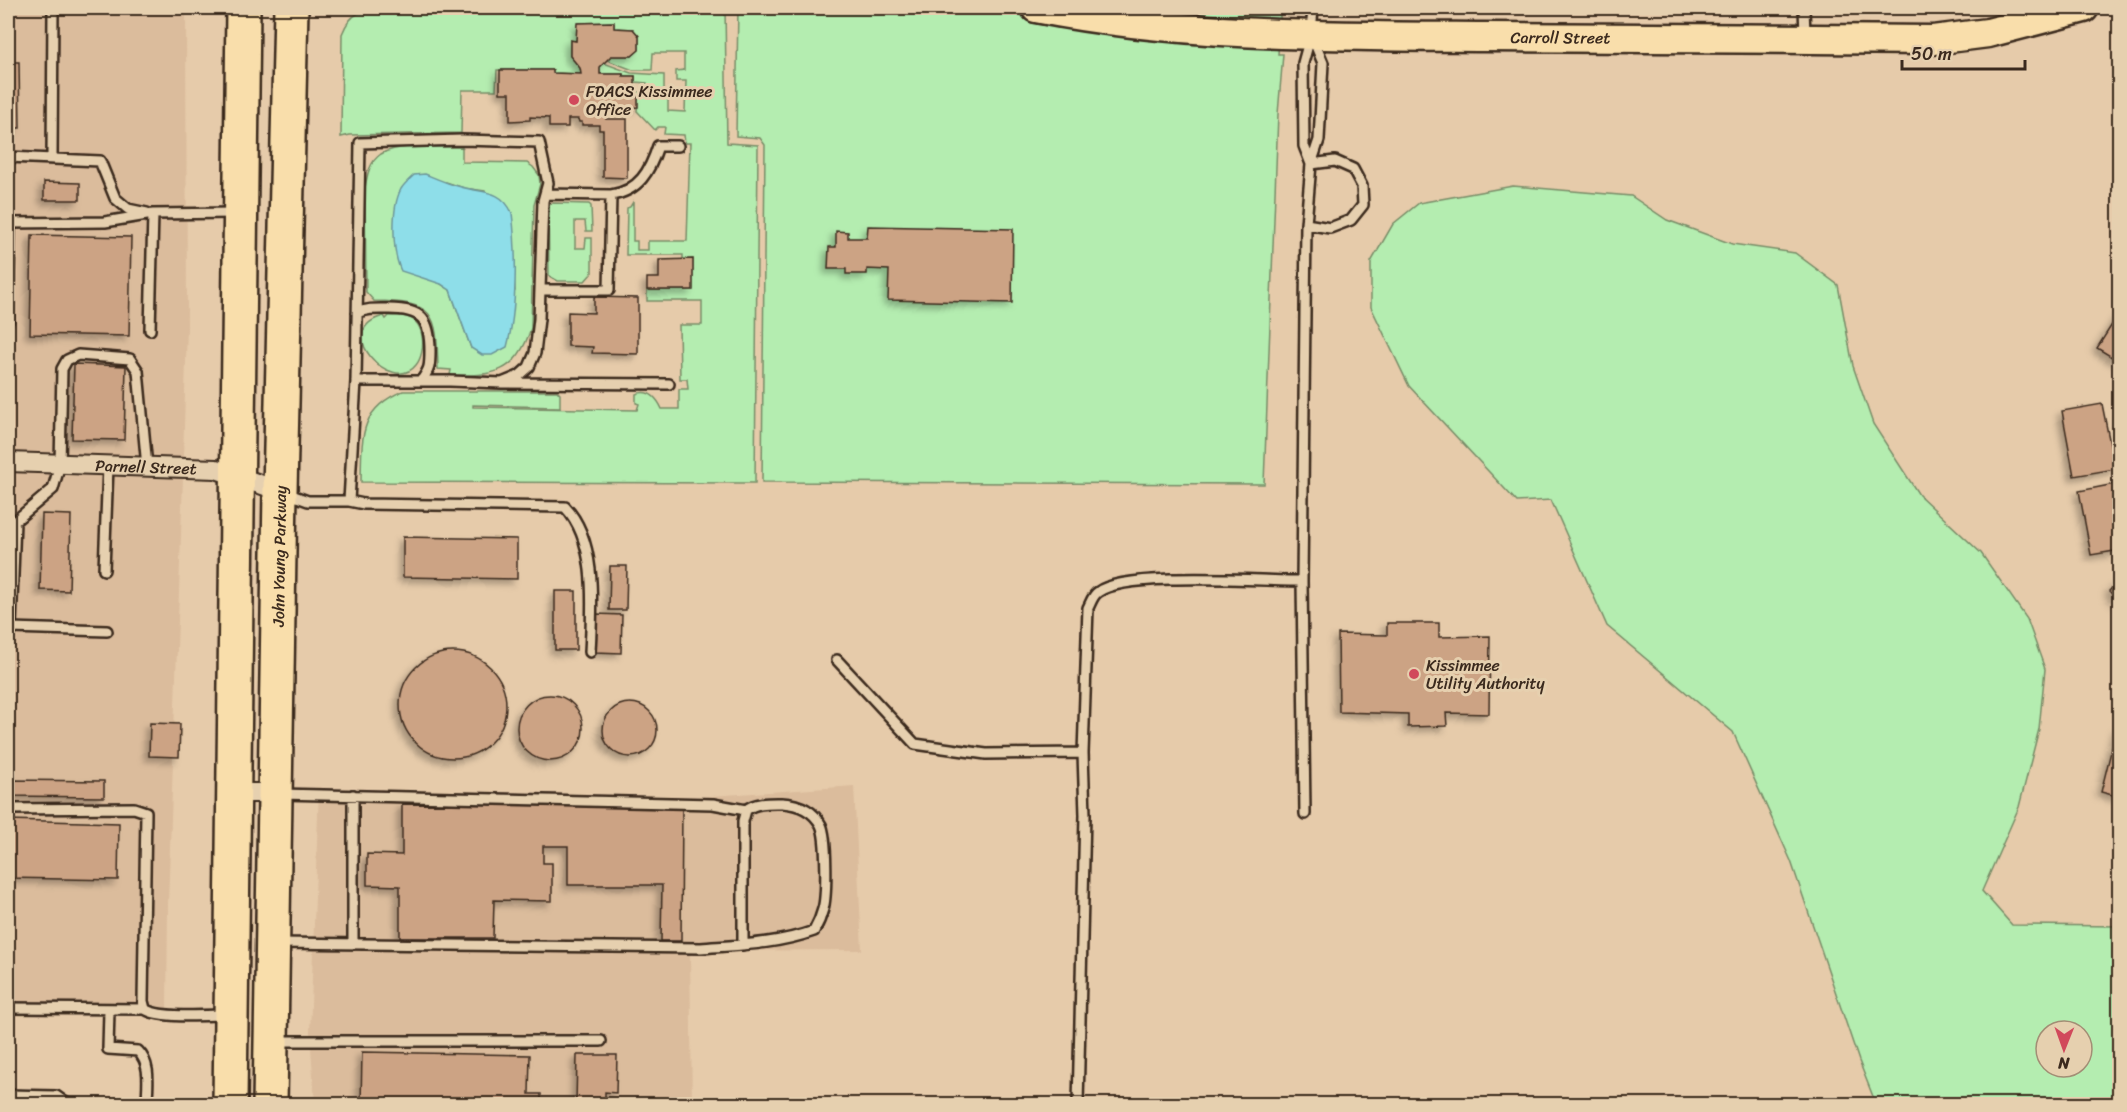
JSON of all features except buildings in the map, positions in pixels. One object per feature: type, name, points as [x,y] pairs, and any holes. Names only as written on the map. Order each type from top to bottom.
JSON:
[{"type":"highway","points":[[230,1104],[243,8]]},
{"type":"highway","name":"John Young Parkway","points":[[270,1104],[274,793],[291,8]]},
{"type":"main road","name":"Carroll Street","points":[[1036,8],[1071,15],[1183,28],[1312,21],[1805,39],[1933,40],[1988,33],[2084,8]]},
{"type":"street","name":"Parnell Street","points":[[8,462],[216,469],[280,491]]},
{"type":"street","points":[[234,793],[274,793]]},
{"type":"lane","points":[[52,158],[53,8]]},
{"type":"lane","points":[[1804,8],[1805,39]]},
{"type":"lane","points":[[1311,164],[1304,146],[1303,63],[1312,21]]},
{"type":"lane","points":[[1305,814],[1302,581],[1306,225],[1311,164],[1318,140],[1323,63],[1312,21]]},
{"type":"lane","points":[[349,501],[356,381],[360,142],[462,140],[539,142],[548,183],[543,201],[539,319],[535,353],[529,367],[519,376],[502,383]]},
{"type":"lane","points":[[545,194],[611,195],[624,193],[638,185],[655,156],[658,146],[678,146]]},
{"type":"lane","points":[[8,157],[100,161],[115,198],[128,209],[153,214]]},
{"type":"lane","points":[[1306,225],[1330,228],[1351,220],[1363,205],[1362,186],[1353,169],[1335,162],[1311,164]]},
{"type":"lane","points":[[540,290],[609,290],[611,195]]},
{"type":"lane","points":[[8,321],[10,223],[105,222],[153,214],[241,213]]},
{"type":"lane","points":[[150,330],[153,214]]},
{"type":"lane","points":[[357,314],[366,309],[395,309],[416,313],[425,322],[430,332],[430,370],[421,381]]},
{"type":"lane","points":[[107,631],[11,628],[15,521],[53,489],[60,464],[63,369],[67,360],[78,356],[130,359],[138,371],[147,467]]},
{"type":"lane","points":[[356,381],[669,384]]},
{"type":"lane","points":[[104,570],[108,466]]},
{"type":"lane","points":[[280,491],[308,501],[565,507],[577,525],[591,575],[590,652]]},
{"type":"lane","points":[[1078,1104],[1085,827],[1083,753],[1088,608],[1096,593],[1123,582],[1149,579],[1302,581]]},
{"type":"lane","points":[[837,660],[915,744],[986,754],[1083,753]]},
{"type":"lane","points":[[274,793],[713,804],[746,810]]},
{"type":"lane","points":[[352,944],[353,795]]},
{"type":"lane","points":[[272,943],[701,948],[743,945],[785,939],[814,931],[824,907],[825,834],[822,826],[812,814],[792,804],[753,805],[746,810],[743,821],[743,945]]},
{"type":"lane","points":[[8,809],[134,808],[146,812],[143,1001],[145,1010]]},
{"type":"lane","points":[[8,1008],[145,1010],[149,1013],[182,1015],[231,1015]]},
{"type":"lane","points":[[109,1010],[108,1049],[138,1051],[145,1057],[147,1104]]},
{"type":"lane","points":[[270,1041],[601,1041]]},
{"type":"lane","points":[[8,1095],[56,1096],[67,1104]]},
{"type":"shaded area","points":[[8,8],[186,8],[187,327],[183,459],[8,453]]},
{"type":"shaded area","points":[[8,472],[183,478],[168,904],[167,1010],[8,1005]]},
{"type":"shaded area","points":[[854,786],[862,950],[690,951],[692,1104],[315,1104],[310,1033],[319,788],[698,797]]},
{"type":"green space","points":[[387,8],[725,8],[727,143],[758,145],[755,483],[361,482],[363,439],[370,416],[388,398],[403,391],[557,391],[560,394],[560,407],[473,405],[473,407],[637,410],[639,404],[636,403],[636,394],[645,393],[655,398],[662,409],[679,409],[679,389],[688,389],[687,379],[680,379],[679,325],[702,325],[702,301],[647,301],[647,290],[692,290],[693,259],[683,260],[683,255],[626,255],[627,208],[633,202],[633,241],[637,241],[637,250],[648,250],[648,241],[687,241],[690,143],[685,143],[684,135],[664,134],[665,127],[658,127],[655,130],[637,111],[638,96],[635,96],[635,92],[647,92],[647,83],[635,82],[635,76],[600,74],[600,67],[604,63],[631,73],[664,75],[664,94],[668,95],[668,111],[685,112],[686,81],[676,81],[676,71],[684,70],[684,53],[653,53],[652,70],[633,70],[607,60],[611,56],[632,56],[639,50],[639,36],[633,29],[614,28],[614,22],[578,23],[576,41],[570,41],[570,56],[580,68],[581,74],[553,73],[552,70],[497,70],[496,90],[462,90],[461,133],[341,137],[342,34],[350,20],[359,13]]},
{"type":"green space","points":[[738,8],[989,8],[1070,24],[1279,42],[1278,54],[1283,54],[1278,114],[1264,484],[762,482],[765,145],[760,138],[736,136]]},
{"type":"green space","points":[[1091,8],[1280,8],[1280,23]]},
{"type":"green space","points":[[462,147],[462,162],[527,163],[539,175],[540,184],[534,205],[531,328],[525,343],[511,363],[491,373],[479,375],[450,375],[451,370],[438,369],[433,322],[421,308],[410,304],[374,301],[366,292],[365,188],[371,165],[381,154],[398,148]],"holes":[[[446,182],[485,191],[514,275],[515,291],[471,348],[450,290],[441,284]]]},
{"type":"green space","points":[[1513,186],[1631,196],[1667,220],[1732,244],[1795,253],[1838,285],[1853,366],[1873,424],[1919,495],[1981,553],[2027,619],[2045,669],[2039,729],[2019,807],[1982,891],[2012,925],[2119,926],[2119,1104],[1876,1104],[1859,1061],[1791,861],[1733,732],[1607,626],[1551,500],[1517,502],[1409,386],[1371,307],[1371,262],[1393,224],[1419,203]]},
{"type":"green space","points":[[552,203],[589,204],[591,206],[592,231],[586,231],[585,221],[575,221],[575,248],[585,248],[586,238],[592,238],[592,273],[585,281],[558,281],[549,276],[548,206]]},
{"type":"green space","points":[[384,316],[386,319],[389,316],[407,317],[418,325],[421,331],[423,346],[419,360],[406,372],[393,372],[381,367],[364,345],[363,334],[369,323]]},
{"type":"water","points":[[425,174],[469,189],[491,193],[503,200],[512,213],[515,245],[513,316],[507,347],[492,355],[482,355],[471,348],[450,290],[441,284],[401,271],[398,263],[394,242],[394,218],[398,197],[402,187],[414,175]]},
{"type":"place","name":"FDACS Kissimmee Office","points":[[574,100]]},
{"type":"place","name":"Kissimmee Utility Authority","points":[[1414,674]]}]
